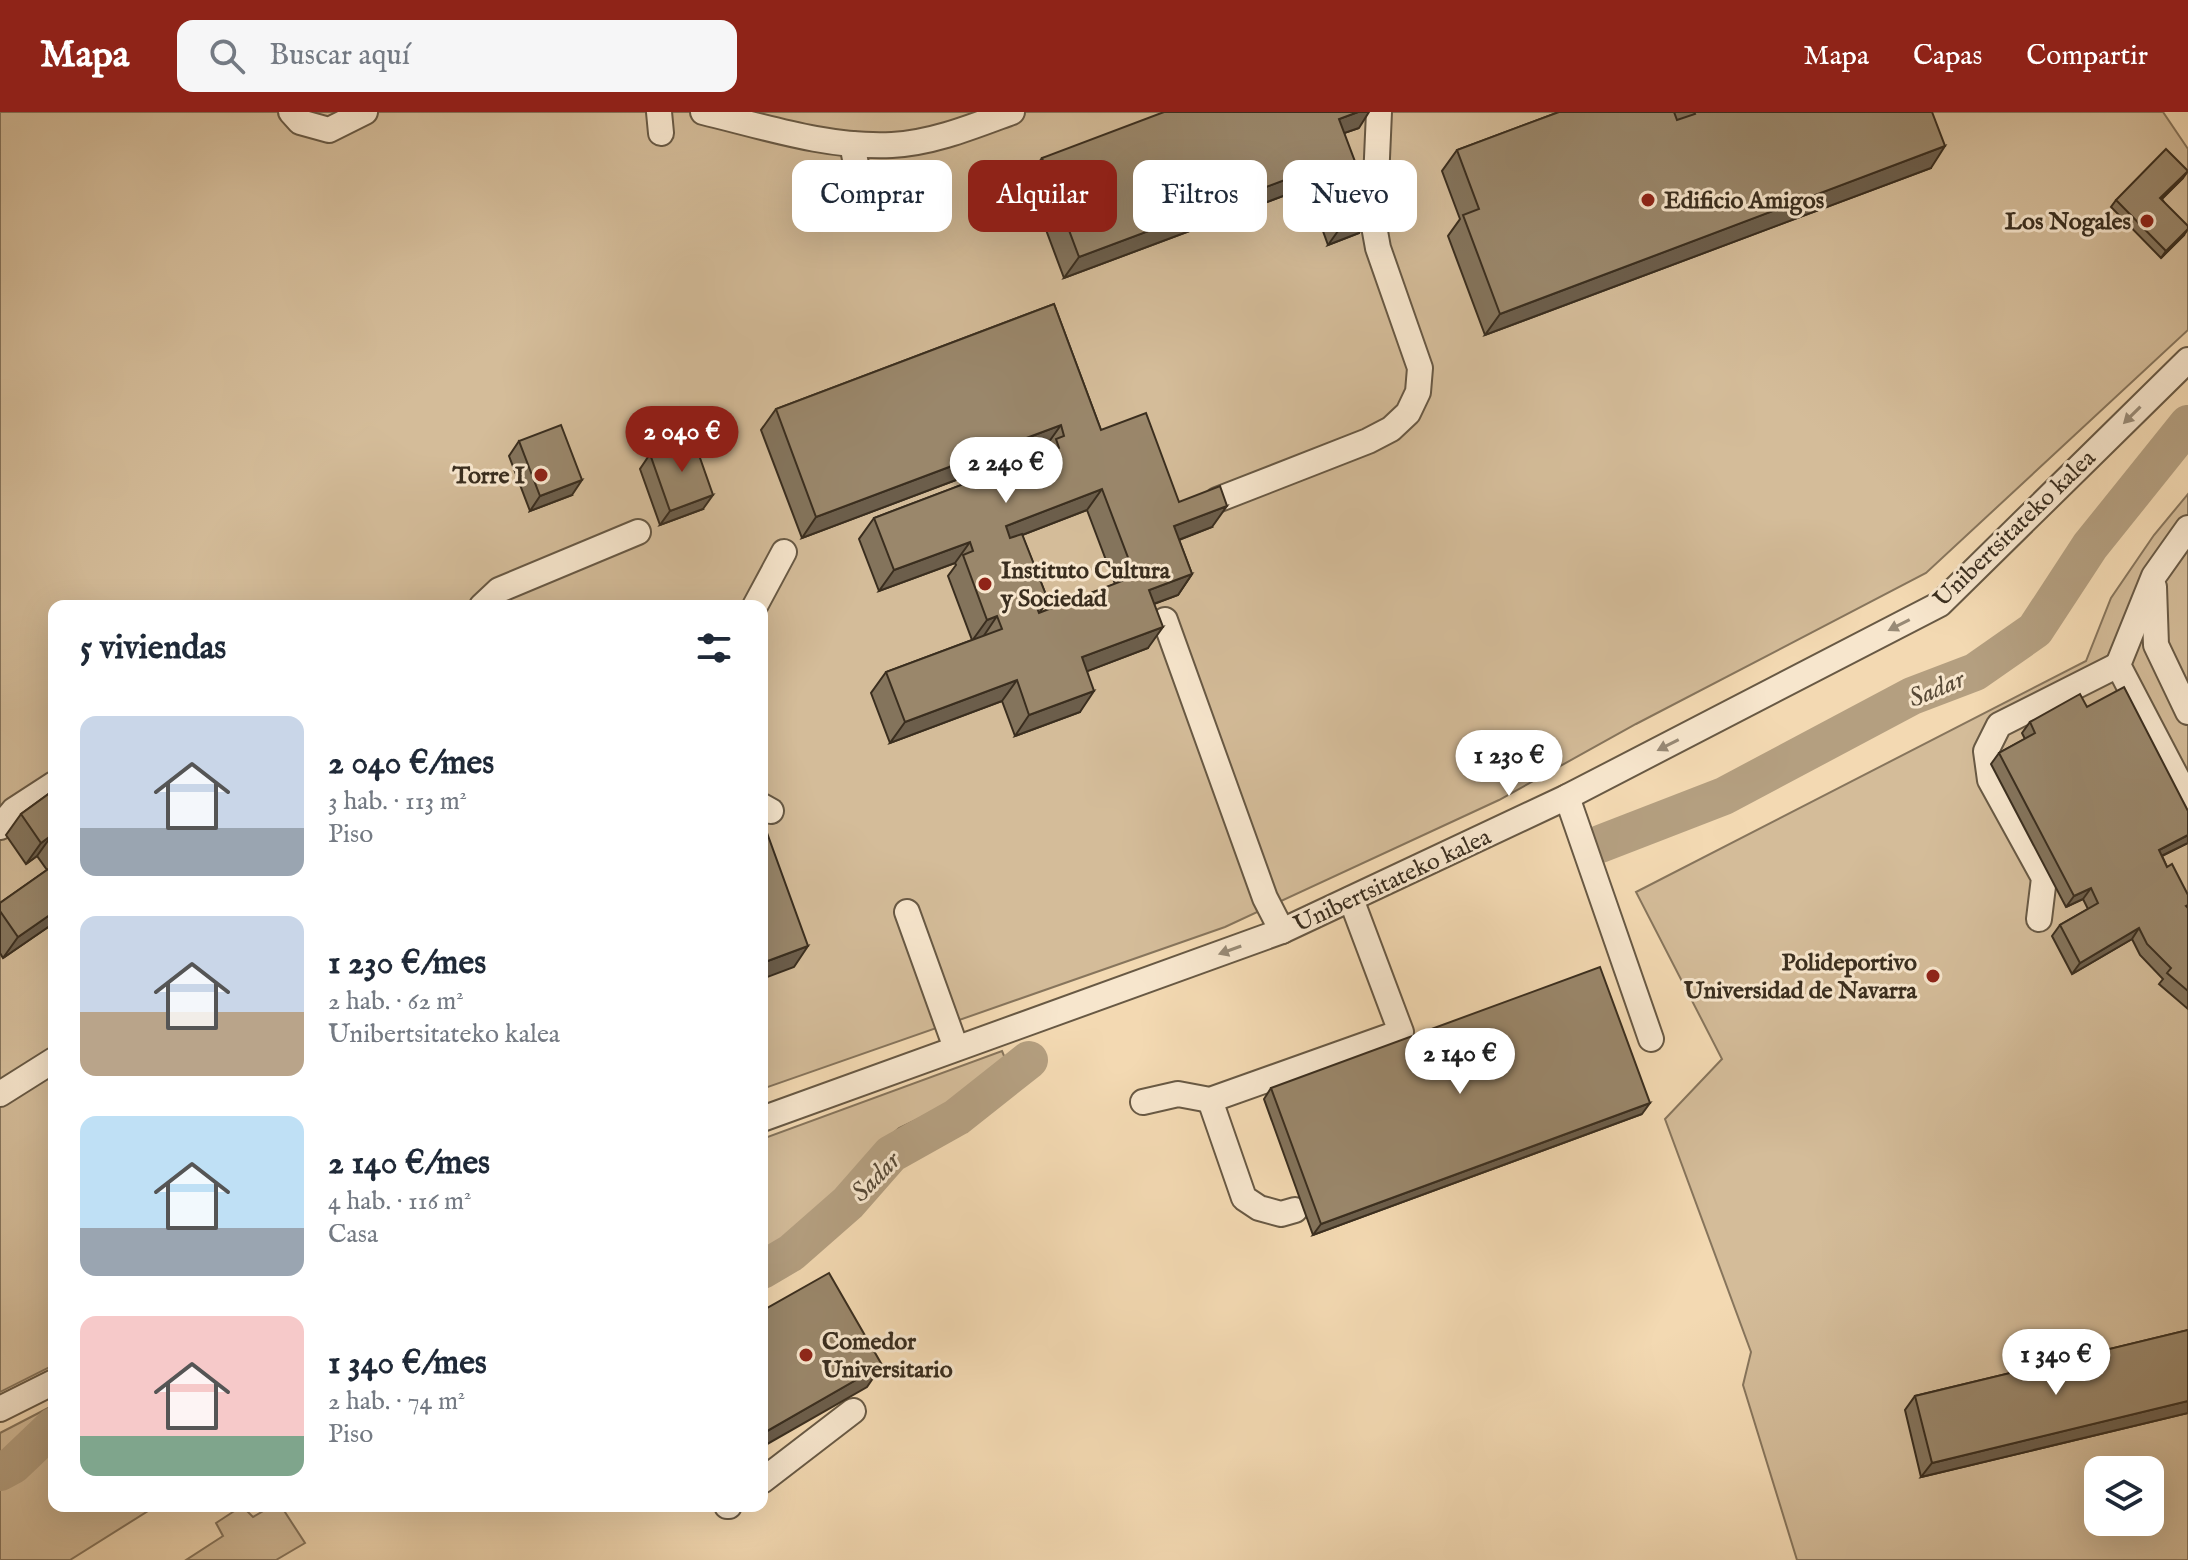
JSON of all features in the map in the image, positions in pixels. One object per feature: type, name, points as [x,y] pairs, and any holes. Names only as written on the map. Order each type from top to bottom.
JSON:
[{"type":"street","points":[[291,112],[300,122],[329,130],[365,112]]},
{"type":"street","points":[[703,112],[818,140],[894,145],[933,138],[1012,112]]},
{"type":"street","points":[[1217,500],[1368,441],[1391,429],[1408,413],[1418,392],[1420,368],[1378,248],[1374,226],[1379,112]]},
{"type":"street","points":[[852,144],[855,160]]},
{"type":"street","name":"Unibertsitateko kalea","points":[[768,1117],[1282,931],[1567,797],[1940,604],[2188,360]]},
{"type":"street","points":[[2039,919],[2044,878],[1990,780],[1986,751],[1999,725],[2118,665],[2154,576],[2188,528]]},
{"type":"street","points":[[488,600],[499,590],[638,532]]},
{"type":"street","points":[[758,600],[784,552]]},
{"type":"street","points":[[2154,576],[2156,645],[2188,712]]},
{"type":"street","points":[[1165,620],[1265,898],[1282,931]]},
{"type":"street","points":[[2118,665],[2188,799]]},
{"type":"street","points":[[0,827],[14,810],[48,788]]},
{"type":"street","points":[[1567,797],[1651,1039]]},
{"type":"street","points":[[1143,1102],[1178,1094],[1210,1100],[1401,1032],[1351,899]]},
{"type":"street","points":[[907,912],[956,1048]]},
{"type":"street","points":[[0,1094],[48,1064]]},
{"type":"street","points":[[1210,1100],[1244,1198],[1259,1208],[1281,1214],[1295,1210]]},
{"type":"street","points":[[0,1409],[48,1385]]},
{"type":"street","points":[[768,1476],[853,1411]]},
{"type":"shaded area","points":[[0,112],[2163,112],[2188,149],[2188,330],[1926,573],[1636,724],[1499,800],[1225,927],[768,1087],[768,600],[48,600],[48,1368],[0,1392]]},
{"type":"shaded area","name":"Polideportivo Universidad de Navarra","points":[[2188,494],[2188,1560],[1797,1560],[1743,1385],[1751,1352],[1665,1119],[1722,1059],[1636,892],[2086,661],[2111,598],[2154,535]]},
{"type":"shaded area","points":[[1002,1051],[1009,1068],[976,1091],[899,1128],[875,1149],[841,1193],[795,1236],[768,1252],[768,1137]]},
{"type":"shaded area","points":[[48,1408],[48,1512],[146,1512],[70,1560],[0,1560],[0,1433]]},
{"type":"shaded area","points":[[233,1512],[248,1512],[253,1517],[262,1512],[285,1512],[305,1543],[276,1560],[186,1560],[223,1536],[216,1523]]},
{"type":"building","points":[[1164,112],[1358,112],[1339,119],[1354,160],[1283,160],[1283,181],[1267,187],[1267,160],[1133,160],[1133,232],[1146,232],[1079,257],[1070,232],[1117,232],[1117,160],[1042,158]]},
{"type":"building","name":"Edificio Amigos","points":[[1559,112],[1674,112],[1677,120],[1694,112],[1932,112],[1945,146],[1500,314],[1463,215],[1479,209],[1457,150]]},
{"type":"building","name":"Los Nogales","points":[[2166,149],[2188,171],[2160,198],[2188,229],[2166,251],[2116,200]]},
{"type":"building","points":[[1054,304],[1101,430],[1146,413],[1179,502],[1220,486],[1227,506],[1174,526],[1192,574],[1149,590],[1163,627],[1082,657],[1094,691],[1029,715],[1017,680],[905,722],[886,672],[1002,629],[997,616],[987,620],[963,555],[973,551],[970,542],[894,570],[874,518],[1059,448],[1056,439],[1064,436],[1061,425],[816,517],[776,409]],"holes":[[[1102,489],[1135,576],[1039,613],[1036,605],[1048,600],[1022,534],[1010,538],[1006,526]]]},
{"type":"building","points":[[561,425],[582,480],[540,496],[519,441]]},
{"type":"building","points":[[693,438],[713,495],[670,511],[650,454]]},
{"type":"building","points":[[2124,687],[2188,811],[2188,835],[2159,850],[2167,867],[2172,864],[2188,895],[2188,991],[2167,973],[2171,968],[2147,944],[2139,928],[2080,963],[2060,925],[2098,903],[2091,888],[2074,896],[1999,753],[2035,733],[2030,722],[2080,694],[2087,707]]},
{"type":"building","points":[[48,794],[48,838],[41,843],[21,814]]},
{"type":"building","points":[[768,836],[808,946],[768,961]]},
{"type":"building","points":[[48,869],[48,916],[18,937],[0,911],[0,903]]},
{"type":"building","points":[[1600,967],[1650,1103],[1321,1224],[1271,1088]]},
{"type":"building","name":"Comedor Universitario","points":[[829,1273],[882,1365],[768,1431],[768,1308]]},
{"type":"building","points":[[2188,1330],[2188,1401],[1932,1463],[1915,1396]]},
{"type":"waterway","name":"Sadar","points":[[1600,844],[1724,796],[1912,696],[1975,672],[2035,630],[2090,546],[2188,424]]},
{"type":"waterway","name":"Sadar","points":[[768,1266],[791,1253],[848,1203],[891,1154],[957,1117],[1029,1060]]},
{"type":"waterway","name":"Sadar","points":[[0,1472],[13,1465],[48,1432]]},
{"type":"place","name":"Edificio Amigos","points":[[1648,200]]},
{"type":"place","name":"Los Nogales","points":[[2147,221]]},
{"type":"place","name":"Torre I","points":[[541,475]]},
{"type":"place","name":"Instituto Cultura y Sociedad","points":[[985,584]]},
{"type":"place","name":"Polideportivo Universidad de Navarra","points":[[1933,976]]},
{"type":"place","name":"Comedor Universitario","points":[[806,1355]]}]
